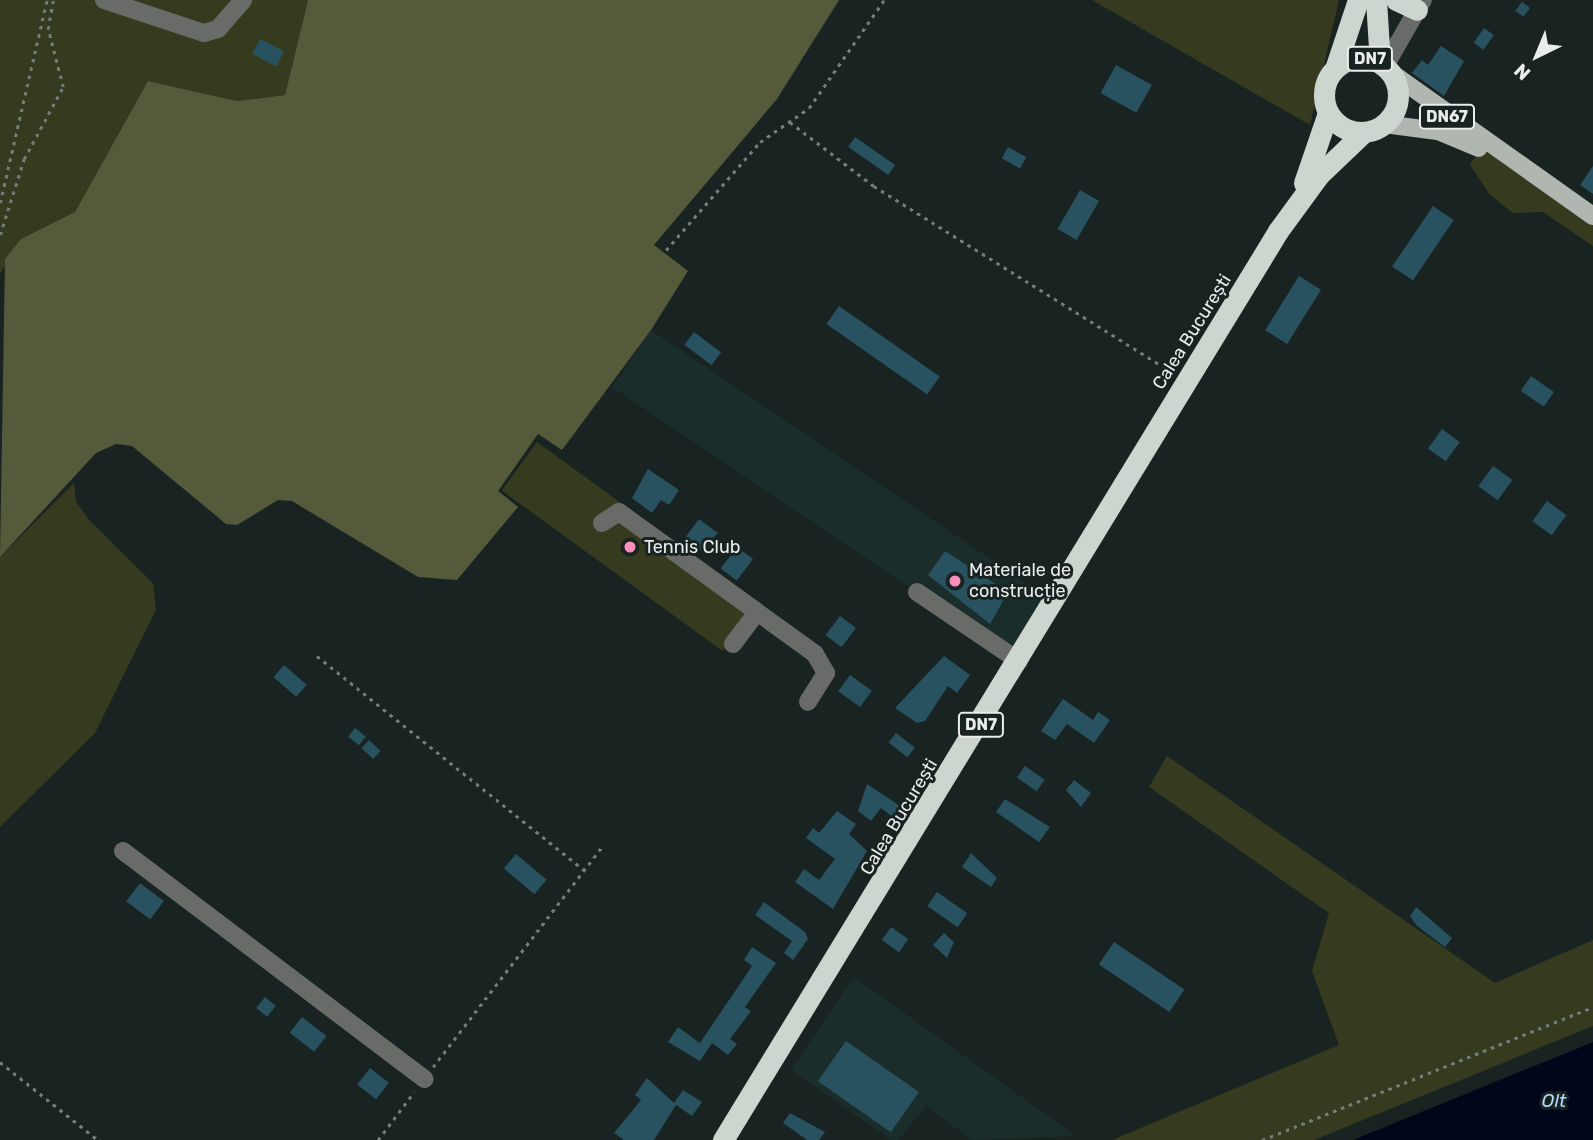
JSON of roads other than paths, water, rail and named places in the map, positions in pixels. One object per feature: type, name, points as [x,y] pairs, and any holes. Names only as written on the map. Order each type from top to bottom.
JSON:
[{"type":"highway","name":"DN7","points":[[1336,66],[1358,0]]},
{"type":"highway","name":"DN7","points":[[1376,0],[1386,68],[1397,107],[1384,124]]},
{"type":"highway","points":[[1396,0],[1420,5]]},
{"type":"highway","name":"DN7","points":[[1336,66],[1355,58],[1386,68]]},
{"type":"highway","name":"Calea București","points":[[1304,192],[1328,113],[1324,93],[1336,66]]},
{"type":"highway","points":[[1328,113],[1343,127],[1364,132]]},
{"type":"highway","name":"Calea București","points":[[723,1140],[1304,192],[1364,132],[1384,124]]},
{"type":"main road","name":"DN67","points":[[1386,68],[1505,157],[1593,216]]},
{"type":"main road","name":"DN67","points":[[1384,124],[1438,131],[1505,157]]},
{"type":"street","points":[[103,0],[204,33],[230,19],[243,0]]},
{"type":"street","points":[[1386,68],[1420,5]]},
{"type":"street","points":[[602,523],[619,512],[757,612],[825,667],[808,702]]},
{"type":"street","points":[[917,592],[1019,661]]},
{"type":"street","points":[[733,644],[757,612]]},
{"type":"street","points":[[123,851],[424,1079]]},
{"type":"water","name":"Olt","points":[[1593,1042],[1593,1140],[1353,1140]]},
{"type":"place","name":"Tennis Club","points":[[630,547]]},
{"type":"place","name":"Materiale de construcție","points":[[955,581]]}]
